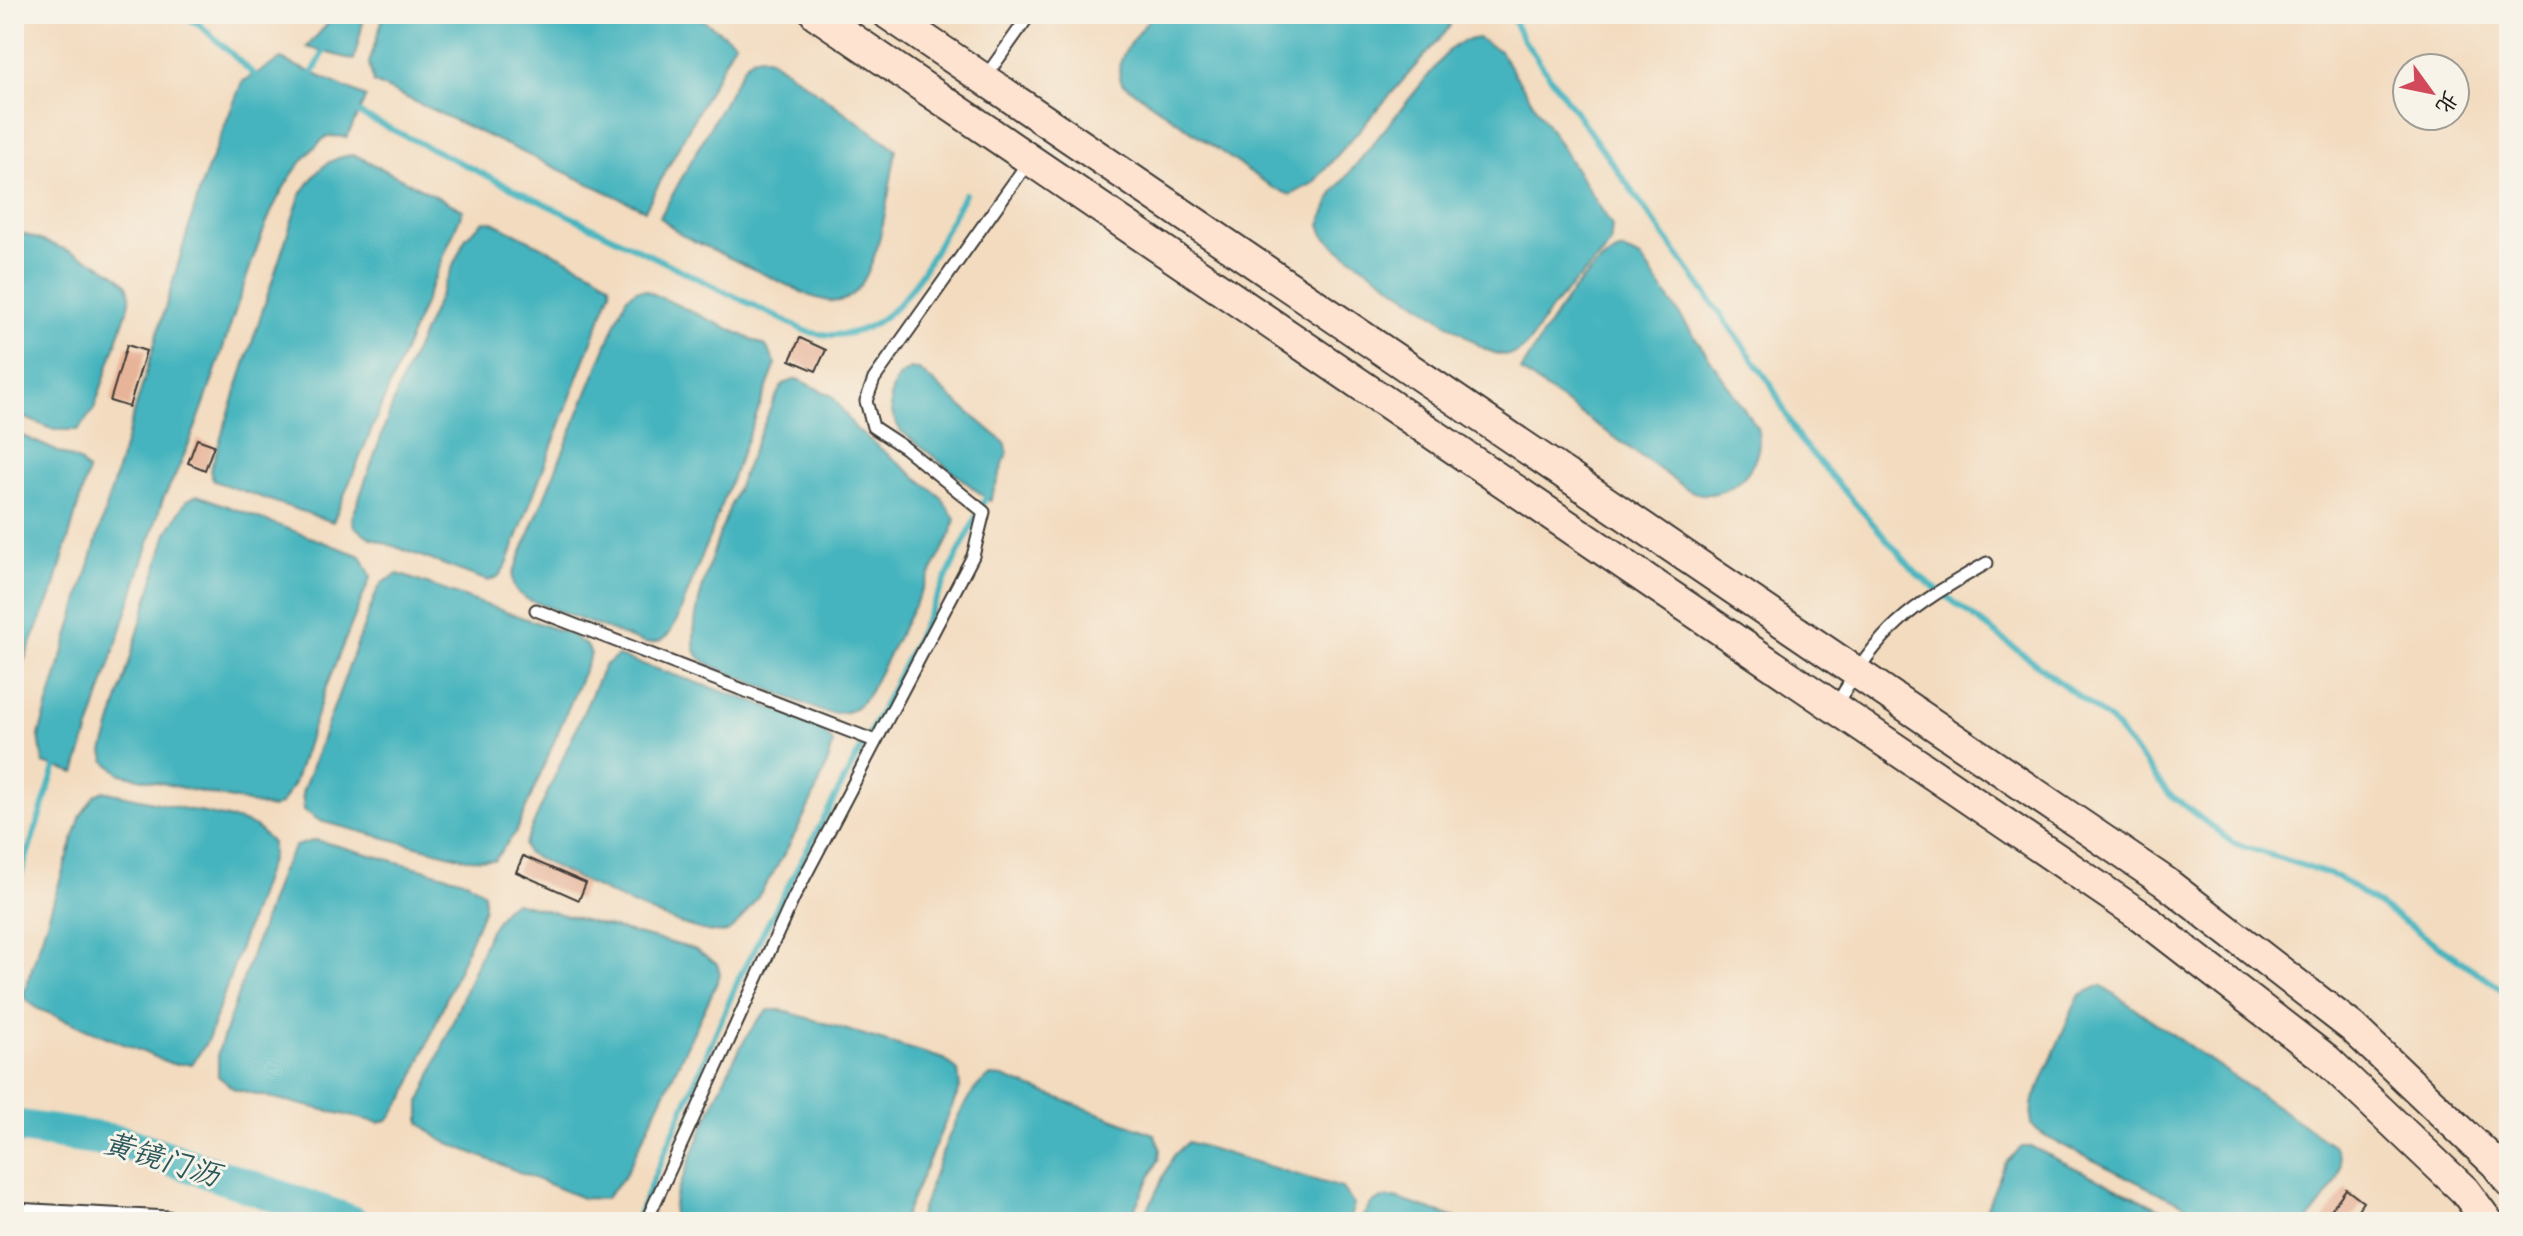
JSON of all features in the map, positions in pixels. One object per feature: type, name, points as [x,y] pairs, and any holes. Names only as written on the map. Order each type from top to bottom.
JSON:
[{"type":"main road","points":[[816,14],[2141,916],[2326,1059],[2465,1191],[2488,1222]]},
{"type":"main road","points":[[888,14],[2165,882],[2352,1027],[2496,1164],[2509,1181]]},
{"type":"lane","points":[[984,79],[1030,14]]},
{"type":"lane","points":[[646,1222],[794,897],[973,556],[984,512],[905,448],[873,427],[866,401],[874,379],[1030,160]]},
{"type":"lane","points":[[1835,708],[1877,640],[1917,604],[1987,563]]},
{"type":"lane","points":[[536,610],[875,741]]},
{"type":"lane","points":[[14,1209],[168,1217],[192,1222]]},
{"type":"water","points":[[336,14],[365,14],[354,60],[307,47]]},
{"type":"water","points":[[384,14],[694,14],[735,42],[645,210],[373,82],[369,63]]},
{"type":"water","points":[[1153,14],[1455,14],[1448,29],[1313,183],[1291,195],[1275,189],[1122,83],[1119,74],[1123,55]]},
{"type":"water","points":[[1478,38],[1500,51],[1612,226],[1610,244],[1603,254],[1558,301],[1525,346],[1509,355],[1483,348],[1339,249],[1324,235],[1320,224],[1333,193],[1449,50],[1463,41]]},
{"type":"water","points":[[761,56],[772,60],[896,149],[882,230],[868,273],[858,289],[842,301],[810,296],[681,235],[660,217],[744,66],[752,58]]},
{"type":"water","points":[[281,59],[366,97],[347,137],[327,136],[309,153],[282,190],[254,255],[196,426],[163,499],[75,773],[43,763],[39,735],[202,183],[242,82]]},
{"type":"water","points":[[355,155],[463,210],[333,522],[214,481],[210,471],[300,196],[322,167],[336,159]]},
{"type":"water","points":[[484,221],[493,222],[597,274],[610,284],[611,291],[507,564],[499,576],[488,581],[369,537],[354,526],[352,518],[400,384],[466,237]]},
{"type":"water","points":[[14,230],[90,260],[117,276],[128,288],[130,302],[94,409],[78,430],[54,430],[14,413]]},
{"type":"water","points":[[1623,250],[1641,258],[1757,428],[1759,442],[1750,469],[1728,489],[1701,494],[1687,489],[1521,371],[1579,284],[1593,268]]},
{"type":"water","points":[[636,290],[645,290],[766,346],[776,364],[678,618],[666,637],[651,643],[529,600],[515,590],[513,583],[513,574],[626,298]]},
{"type":"water","points":[[911,369],[919,370],[1006,444],[1007,453],[990,501],[901,431],[896,423],[891,406],[893,389],[896,381]]},
{"type":"water","points":[[797,379],[832,396],[856,429],[941,497],[955,519],[952,532],[869,693],[855,708],[838,713],[824,712],[713,666],[699,657],[695,649],[700,597],[722,527],[773,402],[783,384]]},
{"type":"water","points":[[14,432],[79,461],[88,471],[54,589],[14,684]]},
{"type":"water","points":[[197,495],[361,556],[371,576],[326,687],[294,783],[281,804],[272,808],[121,774],[106,762],[103,752],[167,533],[186,501]]},
{"type":"water","points":[[398,574],[569,634],[587,646],[591,654],[516,832],[494,860],[467,859],[320,821],[304,810],[302,793],[376,593],[382,583]]},
{"type":"water","points":[[618,656],[813,722],[833,742],[819,785],[790,844],[756,900],[727,932],[710,932],[659,915],[527,853],[524,845],[604,666]]},
{"type":"water","points":[[103,791],[241,821],[256,827],[272,843],[272,855],[208,1040],[192,1064],[172,1064],[36,1008],[23,996],[81,815],[95,795]]},
{"type":"water","points":[[316,840],[467,881],[484,893],[484,908],[406,1095],[389,1119],[380,1123],[234,1089],[218,1076],[218,1052],[280,873],[295,846]]},
{"type":"water","points":[[515,902],[694,949],[717,964],[720,974],[715,987],[625,1176],[605,1199],[582,1198],[441,1140],[420,1123],[420,1102],[490,930],[506,907]]},
{"type":"water","points":[[2101,985],[2334,1146],[2339,1156],[2338,1176],[2307,1222],[2218,1222],[2048,1138],[2031,1125],[2032,1104],[2073,1008],[2080,995]]},
{"type":"water","points":[[769,1010],[781,1010],[944,1059],[958,1071],[960,1088],[902,1222],[672,1220],[675,1197],[730,1067],[757,1022]]},
{"type":"water","points":[[991,1076],[1003,1077],[1154,1134],[1160,1148],[1159,1159],[1128,1222],[917,1222],[957,1119],[967,1100]]},
{"type":"water","points":[[1188,1142],[1342,1188],[1354,1205],[1349,1222],[1142,1222],[1173,1156]]},
{"type":"water","points":[[2022,1147],[2032,1147],[2187,1222],[1981,1222],[2005,1163]]},
{"type":"water","points":[[1382,1198],[1395,1198],[1468,1222],[1359,1222],[1371,1204]]},
{"type":"building","points":[[800,338],[826,350],[816,371],[790,360]]},
{"type":"building","points":[[127,345],[146,351],[129,407],[110,401]]},
{"type":"building","points":[[197,439],[214,445],[205,470],[188,463]]},
{"type":"building","points":[[523,856],[586,883],[579,900],[516,872]]},
{"type":"building","points":[[2346,1189],[2363,1202],[2349,1222],[2322,1222]]},
{"type":"waterway","points":[[180,14],[199,24],[260,80]]},
{"type":"waterway","points":[[1510,14],[1523,39],[1770,383],[1799,439],[1917,574],[2111,721],[2168,793],[2233,843],[2338,877],[2509,994]]},
{"type":"waterway","points":[[310,78],[327,46]]},
{"type":"waterway","points":[[354,111],[808,332],[839,335],[865,328],[887,315],[922,272],[965,194]]},
{"type":"waterway","points":[[635,1222],[740,976],[881,711],[989,491]]},
{"type":"waterway","points":[[14,896],[57,762]]},
{"type":"waterway","name":"黄镜门沥","points":[[14,1126],[122,1142],[352,1222]]}]
